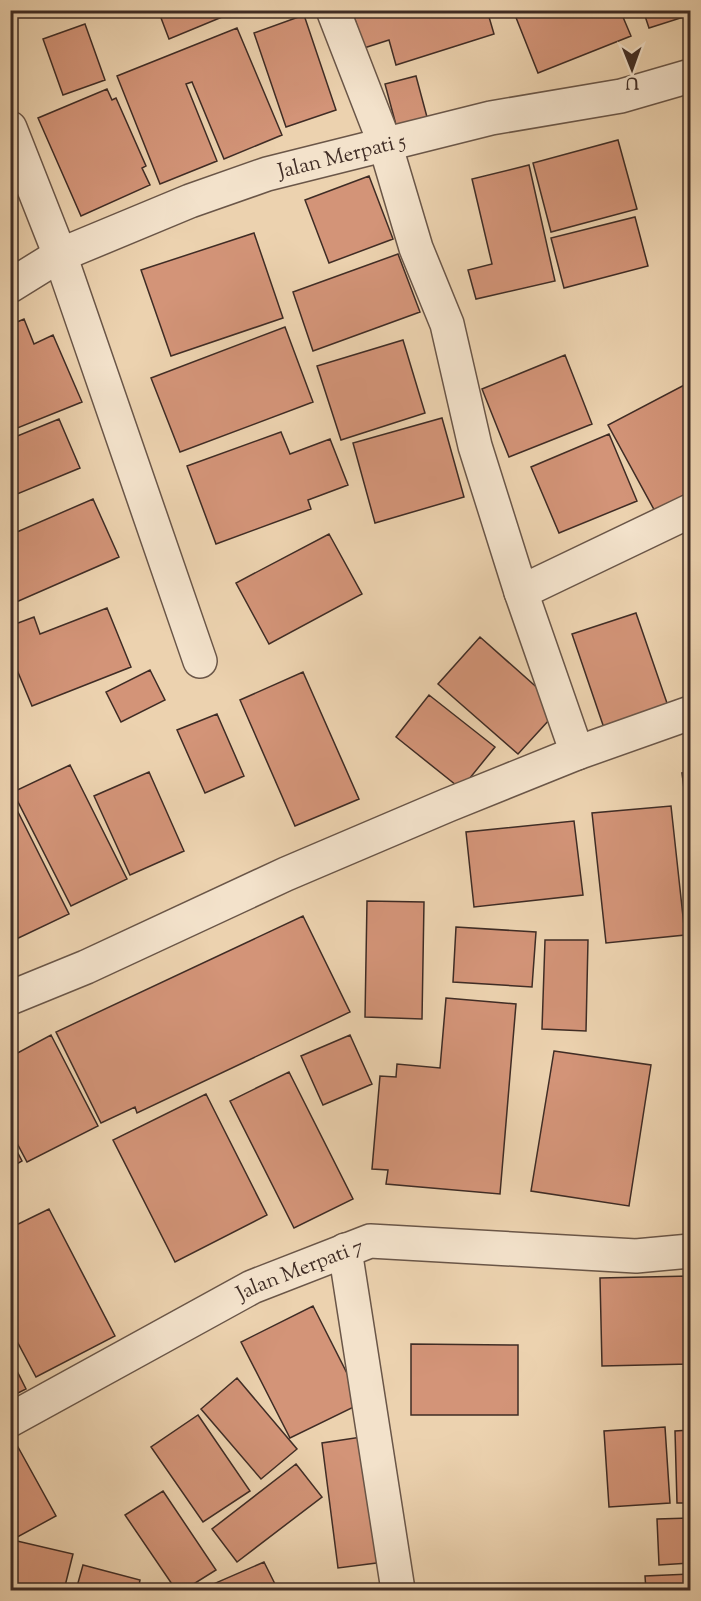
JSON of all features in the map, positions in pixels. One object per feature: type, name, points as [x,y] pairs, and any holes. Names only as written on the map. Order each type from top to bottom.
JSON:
[{"type":"street","points":[[333,10],[385,144],[416,248],[447,324],[475,446],[521,592],[577,753]]},
{"type":"street","name":"Jalan Merpati 5","points":[[10,286],[60,255],[190,201],[267,174],[491,118],[621,96],[690,76]]},
{"type":"street","points":[[10,128],[60,255],[200,661]]},
{"type":"street","points":[[521,592],[690,511]]},
{"type":"street","points":[[10,998],[179,926],[286,874],[577,753],[690,712]]},
{"type":"street","name":"Jalan Merpati 7","points":[[10,1420],[252,1287],[370,1241],[636,1256],[690,1251]]},
{"type":"street","points":[[345,1250],[398,1590]]},
{"type":"building","points":[[158,10],[239,10],[169,39]]},
{"type":"building","points":[[352,10],[487,10],[494,34],[396,65],[389,40],[364,48]]},
{"type":"building","points":[[513,10],[620,10],[631,36],[538,73]]},
{"type":"building","points":[[643,10],[690,10],[690,15],[649,28]]},
{"type":"building","points":[[304,15],[336,110],[286,127],[254,33]]},
{"type":"building","points":[[85,24],[105,80],[63,95],[43,39]]},
{"type":"building","points":[[237,28],[282,135],[224,159],[192,82],[186,84],[217,161],[160,184],[117,76]]},
{"type":"building","points":[[416,76],[427,117],[396,125],[385,84]]},
{"type":"building","points":[[107,89],[112,100],[116,98],[146,166],[142,168],[150,185],[81,216],[38,118]]},
{"type":"building","points":[[618,140],[637,209],[551,232],[533,163]]},
{"type":"building","points":[[529,165],[555,281],[476,299],[468,270],[492,264],[472,179]]},
{"type":"building","points":[[369,176],[393,239],[329,263],[305,200]]},
{"type":"building","points":[[635,217],[648,266],[564,288],[551,238]]},
{"type":"building","points":[[254,233],[283,318],[171,356],[141,270]]},
{"type":"building","points":[[398,254],[420,312],[313,351],[293,292]]},
{"type":"building","points":[[24,319],[34,344],[53,335],[82,402],[10,431],[10,325]]},
{"type":"building","points":[[285,327],[313,402],[180,452],[151,378]]},
{"type":"building","points":[[403,340],[425,413],[341,440],[317,366]]},
{"type":"building","points":[[565,355],[592,424],[509,457],[482,389]]},
{"type":"building","points":[[690,382],[690,498],[657,515],[608,425]]},
{"type":"building","points":[[442,418],[464,497],[375,523],[353,443]]},
{"type":"building","points":[[59,419],[80,468],[10,497],[10,439]]},
{"type":"building","points":[[281,432],[290,454],[330,439],[348,485],[308,500],[311,509],[216,544],[187,466]]},
{"type":"building","points":[[609,434],[637,501],[559,533],[531,467]]},
{"type":"building","points":[[93,499],[119,557],[14,603],[10,595],[10,535]]},
{"type":"building","points":[[329,534],[362,594],[269,644],[236,583]]},
{"type":"building","points":[[107,608],[131,667],[32,706],[10,653],[10,626],[34,617],[40,634]]},
{"type":"building","points":[[636,613],[668,706],[604,728],[572,634]]},
{"type":"building","points":[[480,637],[560,708],[518,754],[438,684]]},
{"type":"building","points":[[150,670],[165,700],[121,722],[106,692]]},
{"type":"building","points":[[303,672],[359,799],[295,826],[240,700]]},
{"type":"building","points":[[429,695],[495,747],[461,789],[396,737]]},
{"type":"building","points":[[217,714],[244,776],[205,793],[177,730]]},
{"type":"building","points":[[70,765],[127,879],[71,906],[13,792]]},
{"type":"building","points":[[149,772],[184,851],[130,875],[94,796]]},
{"type":"building","points":[[690,772],[690,837],[682,773]]},
{"type":"building","points":[[10,796],[69,914],[10,942]]},
{"type":"building","points":[[671,806],[685,935],[606,943],[592,813]]},
{"type":"building","points":[[574,821],[583,895],[474,907],[466,832]]},
{"type":"building","points":[[367,901],[424,902],[422,1019],[365,1017]]},
{"type":"building","points":[[303,916],[350,1012],[137,1113],[135,1107],[101,1123],[56,1032]]},
{"type":"building","points":[[456,927],[536,932],[532,987],[453,982]]},
{"type":"building","points":[[545,940],[588,940],[586,1031],[542,1029]]},
{"type":"building","points":[[446,998],[516,1004],[500,1194],[386,1184],[388,1170],[372,1169],[380,1076],[396,1077],[397,1064],[440,1068]]},
{"type":"building","points":[[51,1035],[98,1126],[27,1162],[10,1130],[10,1052],[12,1056]]},
{"type":"building","points":[[350,1035],[372,1084],[323,1105],[301,1056]]},
{"type":"building","points":[[554,1051],[651,1065],[629,1206],[531,1191]]},
{"type":"building","points":[[289,1072],[353,1199],[294,1228],[230,1101]]},
{"type":"building","points":[[206,1094],[267,1215],[175,1262],[113,1140]]},
{"type":"building","points":[[10,1138],[22,1161],[10,1168]]},
{"type":"building","points":[[49,1209],[115,1336],[36,1377],[10,1328],[10,1228]]},
{"type":"building","points":[[690,1276],[690,1364],[602,1366],[600,1278]]},
{"type":"building","points":[[313,1306],[362,1403],[290,1438],[241,1342]]},
{"type":"building","points":[[411,1344],[518,1345],[518,1415],[411,1415]]},
{"type":"building","points":[[10,1357],[26,1389],[10,1397]]},
{"type":"building","points":[[237,1378],[297,1449],[261,1479],[201,1409]]},
{"type":"building","points":[[198,1415],[250,1491],[203,1522],[151,1447]]},
{"type":"building","points":[[665,1427],[670,1503],[609,1507],[604,1431]]},
{"type":"building","points":[[690,1430],[690,1503],[677,1503],[675,1431]]},
{"type":"building","points":[[368,1436],[384,1562],[338,1568],[322,1443]]},
{"type":"building","points":[[13,1438],[56,1516],[10,1541],[10,1440]]},
{"type":"building","points":[[296,1464],[322,1497],[237,1562],[212,1529]]},
{"type":"building","points":[[163,1491],[216,1570],[184,1590],[176,1590],[125,1515]]},
{"type":"building","points":[[690,1518],[690,1563],[659,1565],[657,1519]]},
{"type":"building","points":[[17,1541],[73,1554],[64,1590],[10,1590],[10,1567]]},
{"type":"building","points":[[264,1562],[278,1590],[205,1590],[204,1588]]},
{"type":"building","points":[[83,1565],[140,1580],[138,1590],[76,1590]]},
{"type":"building","points":[[690,1574],[690,1590],[646,1590],[645,1576]]}]
